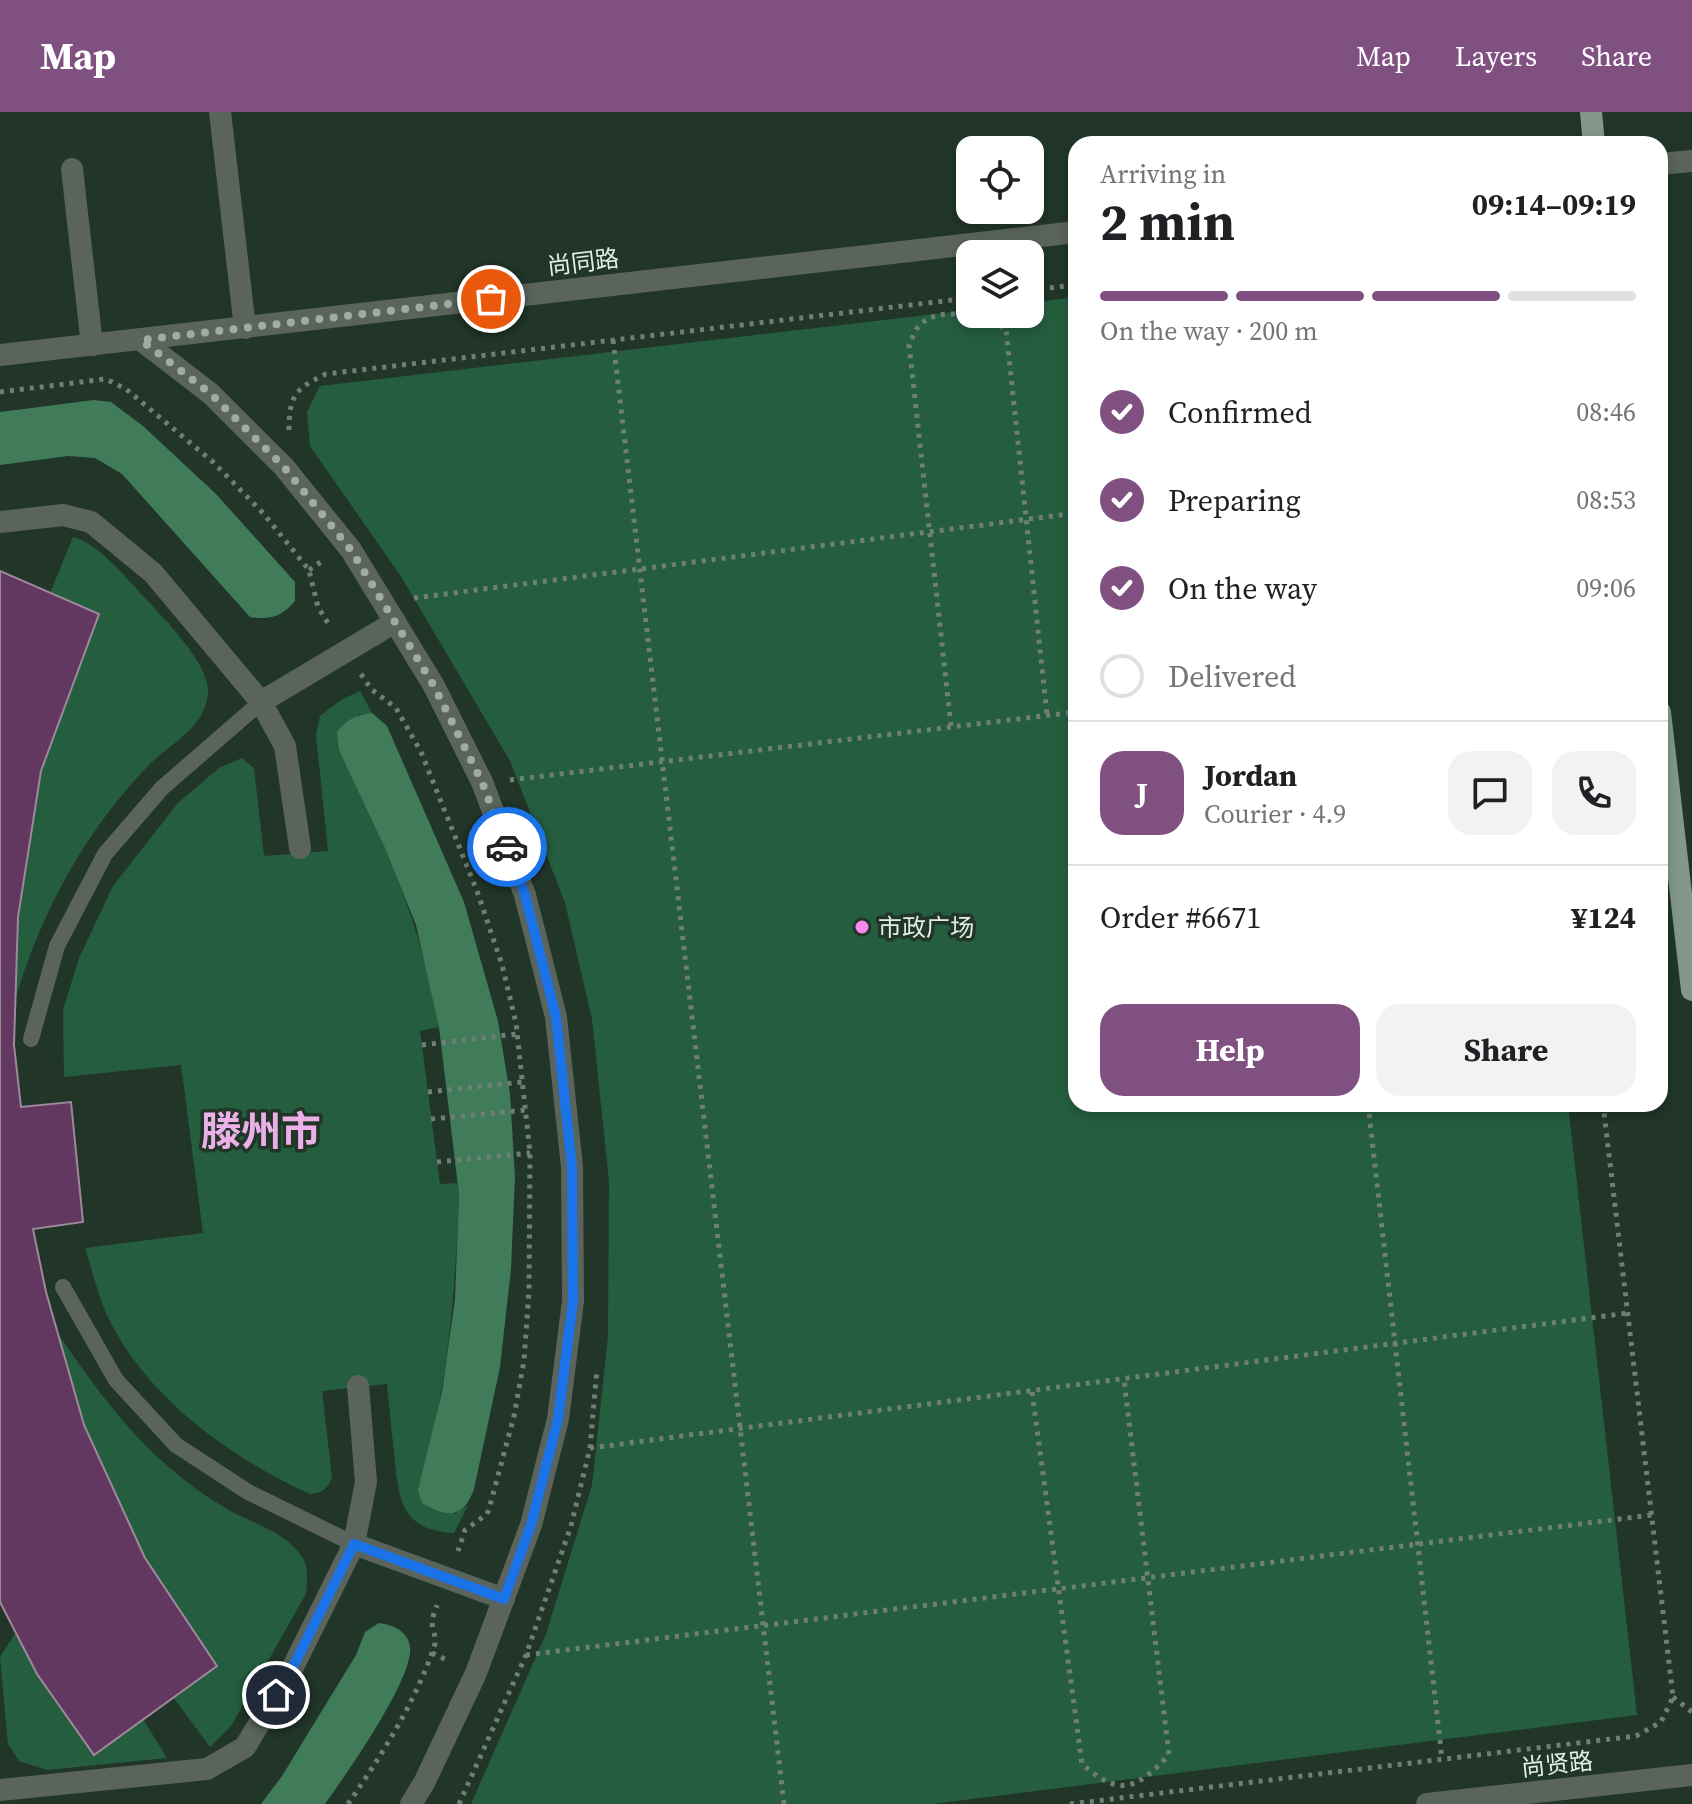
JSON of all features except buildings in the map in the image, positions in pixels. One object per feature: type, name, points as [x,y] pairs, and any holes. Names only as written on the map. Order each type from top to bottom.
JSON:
[{"type":"main road","points":[[1591,112],[1593,136]]},
{"type":"main road","points":[[1668,782],[1692,990]]},
{"type":"street","points":[[220,112],[245,328]]},
{"type":"street","points":[[1668,163],[1692,161]]},
{"type":"street","points":[[72,169],[92,345]]},
{"type":"street","name":"尚同路","points":[[0,355],[1068,233]]},
{"type":"street","points":[[141,340],[211,394],[284,467],[351,550],[434,686],[482,782],[525,895],[556,1017],[572,1167],[573,1301],[558,1419],[531,1525],[476,1673],[411,1804]]},
{"type":"street","points":[[0,522],[63,515],[91,522],[153,573],[261,702],[285,746],[300,848]]},
{"type":"street","points":[[261,702],[395,622]]},
{"type":"street","points":[[0,1790],[207,1769],[245,1747],[292,1669],[354,1544],[366,1482],[358,1386]]},
{"type":"street","points":[[354,1544],[504,1599]]},
{"type":"street","name":"尚贤路","points":[[1427,1804],[1692,1775]]},
{"type":"lane","points":[[31,1039],[57,946],[105,854],[162,788],[261,702]]},
{"type":"lane","points":[[63,1287],[116,1380],[176,1445],[248,1492],[354,1544]]},
{"type":"path","points":[[1044,288],[1068,286]]},
{"type":"path","points":[[292,439],[289,411],[294,394],[306,383],[326,374],[956,299]]},
{"type":"path","points":[[941,301],[952,315]]},
{"type":"path","points":[[951,726],[909,345],[919,325],[933,317],[984,318],[1006,329],[1047,715]]},
{"type":"path","points":[[613,340],[784,1804]]},
{"type":"path","points":[[0,392],[106,379],[142,401],[213,462],[263,513],[309,570],[318,607],[371,689],[396,708],[421,752],[477,891],[502,965],[517,1034],[530,1153],[529,1290],[524,1361],[514,1416],[487,1514],[465,1530],[432,1620],[436,1643],[432,1653],[373,1768],[348,1804]]},
{"type":"path","points":[[416,610],[409,598],[1068,514]]},
{"type":"path","points":[[509,780],[1068,713]]},
{"type":"path","points":[[502,766],[514,794]]},
{"type":"path","points":[[422,1045],[517,1034]]},
{"type":"path","points":[[428,1092],[522,1082]]},
{"type":"path","points":[[431,1119],[526,1110]]},
{"type":"path","points":[[1369,1112],[1442,1759]]},
{"type":"path","points":[[1070,1804],[1636,1736],[1661,1722],[1673,1697],[1604,1112]]},
{"type":"path","points":[[437,1162],[530,1153]]},
{"type":"path","points":[[590,1448],[1628,1313]]},
{"type":"path","points":[[459,1804],[526,1655],[571,1526],[590,1448],[599,1355]]},
{"type":"path","points":[[1032,1392],[1082,1764],[1114,1786],[1141,1782],[1169,1755],[1124,1380]]},
{"type":"path","points":[[526,1655],[1652,1515]]},
{"type":"path","points":[[1673,1697],[1692,1712]]},
{"type":"path","points":[[1116,1799],[1128,1784]]},
{"type":"shaded area","points":[[1068,298],[1068,1112],[1569,1112],[1637,1715],[932,1804],[471,1804],[546,1634],[592,1485],[608,1336],[609,1181],[592,1019],[565,903],[510,761],[402,578],[310,446],[307,412],[320,386],[956,312],[956,328],[1044,328],[1044,301]]},
{"type":"shaded area","points":[[94,400],[111,402],[143,426],[216,494],[295,582],[295,601],[290,606],[275,616],[250,617],[122,474],[95,458],[68,456],[0,465],[0,412]]},
{"type":"shaded area","points":[[73,537],[112,563],[174,630],[202,669],[208,693],[205,706],[193,726],[125,791],[85,846],[37,937],[15,1001],[18,917],[41,771],[99,615],[50,593]]},
{"type":"shaded area","points":[[360,691],[372,713],[358,715],[339,750],[400,885],[423,955],[439,1027],[420,1031],[440,1184],[457,1183],[459,1195],[455,1270],[443,1381],[418,1490],[454,1514],[468,1505],[454,1533],[423,1526],[413,1519],[401,1498],[387,1384],[322,1391],[332,1478],[324,1490],[310,1494],[249,1462],[220,1442],[192,1421],[143,1371],[122,1343],[106,1313],[85,1248],[203,1233],[181,1065],[64,1077],[63,1010],[79,958],[113,886],[178,803],[219,768],[242,758],[254,768],[264,856],[328,851],[316,735],[320,716],[341,700]]},
{"type":"shaded area","points":[[372,713],[387,726],[464,902],[498,1021],[510,1094],[515,1177],[511,1269],[500,1367],[474,1489],[465,1506],[454,1513],[422,1503],[418,1490],[442,1392],[455,1299],[459,1195],[439,1027],[416,925],[385,848],[339,750],[337,732],[352,718]]},
{"type":"shaded area","points":[[58,1334],[111,1407],[150,1450],[196,1489],[283,1538],[305,1563],[306,1594],[231,1726],[210,1747],[173,1697],[217,1665],[145,1558],[84,1425]]},
{"type":"shaded area","points":[[379,1623],[401,1631],[408,1640],[410,1653],[398,1687],[361,1752],[325,1804],[261,1804],[282,1776],[356,1655],[365,1632]]},
{"type":"shaded area","points":[[16,1632],[143,1719],[167,1758],[47,1770],[19,1761],[8,1744],[0,1657]]},
{"type":"way so far","points":[[491,299],[141,340],[211,394],[284,467],[351,550],[434,686],[482,782],[507,847]]},
{"type":"place","name":"市政广场","points":[[862,927]]},
{"type":"district","name":"滕州市","points":[[261,1131]]},
{"type":"route","points":[[276,1695],[354,1544],[504,1599],[531,1525],[558,1419],[573,1301],[572,1167],[556,1017],[525,895],[507,847]]}]
